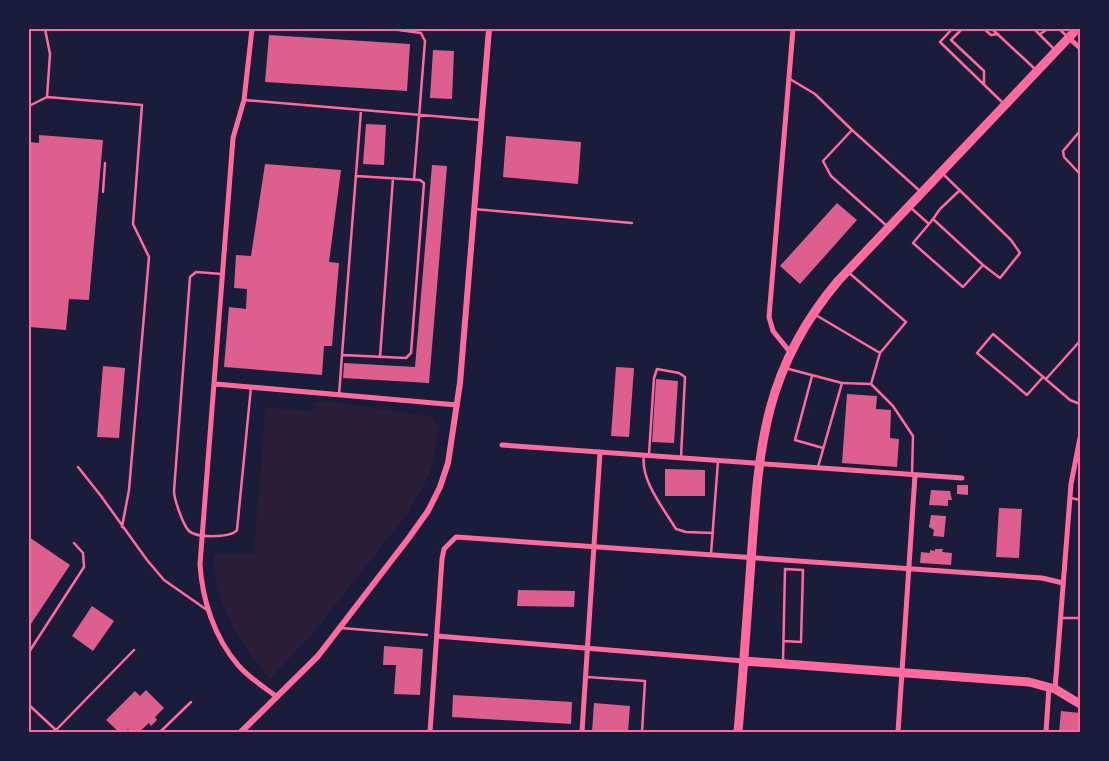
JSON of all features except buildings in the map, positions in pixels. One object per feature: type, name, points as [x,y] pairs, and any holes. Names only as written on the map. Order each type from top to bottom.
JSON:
[{"type":"main road","points":[[738,732],[758,464],[767,416],[790,352],[813,314],[847,271],[1077,29]]},
{"type":"main road","points":[[744,661],[1029,682],[1052,688],[1080,704]]},
{"type":"street","points":[[252,29],[244,100],[233,138],[200,564],[201,586],[207,610],[237,664],[255,681],[278,697]]},
{"type":"street","points":[[241,732],[318,656],[340,628],[408,539],[433,501],[448,463],[457,405],[489,29]]},
{"type":"street","points":[[790,352],[773,331],[769,317],[793,29]]},
{"type":"street","points":[[1069,38],[1080,48]]},
{"type":"street","points":[[215,384],[457,405]]},
{"type":"street","points":[[1046,732],[1060,618],[1070,498],[1080,438]]},
{"type":"street","points":[[502,446],[962,478]]},
{"type":"street","points":[[582,732],[600,452]]},
{"type":"street","points":[[898,732],[913,475]]},
{"type":"street","points":[[430,732],[442,559],[444,549],[456,537],[751,556],[1042,578],[1063,583]]},
{"type":"street","points":[[437,636],[744,661]]},
{"type":"lane","points":[[45,29],[50,54],[47,97]]},
{"type":"lane","points":[[391,29],[415,32],[424,36],[414,180]]},
{"type":"lane","points":[[952,29],[940,42],[1006,105]]},
{"type":"lane","points":[[962,29],[951,40],[984,71],[984,84]]},
{"type":"lane","points":[[984,29],[991,35],[998,34]]},
{"type":"lane","points":[[992,29],[1038,71]]},
{"type":"lane","points":[[1034,29],[1056,51]]},
{"type":"lane","points":[[1040,34],[1048,29]]},
{"type":"lane","points":[[1059,29],[1069,38]]},
{"type":"lane","points":[[788,78],[815,94],[922,193]]},
{"type":"lane","points":[[29,106],[47,97],[142,105],[132,224],[149,257],[129,490],[122,527]]},
{"type":"lane","points":[[244,100],[482,120]]},
{"type":"lane","points":[[339,395],[361,110]]},
{"type":"lane","points":[[852,130],[823,161],[830,176],[889,228]]},
{"type":"lane","points":[[1080,131],[1063,151],[1064,157],[1080,174]]},
{"type":"lane","points":[[103,192],[105,163]]},
{"type":"lane","points":[[933,219],[1000,278],[1020,253],[1011,240],[958,191],[942,172]]},
{"type":"lane","points":[[342,354],[406,358],[411,353],[424,183],[414,180],[356,176]]},
{"type":"lane","points":[[380,357],[393,178]]},
{"type":"lane","points":[[958,191],[940,209],[913,242],[962,287],[983,265]]},
{"type":"lane","points":[[909,206],[928,224]]},
{"type":"lane","points":[[474,209],[632,224]]},
{"type":"lane","points":[[847,271],[906,322],[880,353],[871,384]]},
{"type":"lane","points":[[223,274],[196,272],[190,278],[174,496],[187,530],[202,535],[227,536],[234,535],[237,530],[250,387]]},
{"type":"lane","points":[[813,314],[880,353]]},
{"type":"lane","points":[[1080,341],[1045,378],[1027,395],[977,353],[993,334],[1045,378],[1070,400],[1080,404]]},
{"type":"lane","points":[[784,368],[842,382],[871,384],[892,406],[914,436],[913,475]]},
{"type":"lane","points":[[681,458],[685,377],[679,373],[657,369],[654,378],[644,466],[649,482],[676,529],[686,532],[713,533]]},
{"type":"lane","points":[[812,376],[795,440],[823,448]]},
{"type":"lane","points":[[818,468],[842,382]]},
{"type":"lane","points":[[711,554],[718,461]]},
{"type":"lane","points":[[78,467],[164,580],[207,610]]},
{"type":"lane","points":[[1070,498],[1080,500]]},
{"type":"lane","points":[[29,652],[84,567],[83,553],[74,543]]},
{"type":"lane","points":[[783,664],[785,559]]},
{"type":"lane","points":[[784,641],[801,642],[803,570],[785,569]]},
{"type":"lane","points":[[1060,618],[1080,618]]},
{"type":"lane","points":[[340,628],[427,635]]},
{"type":"lane","points":[[29,705],[57,731],[134,650]]},
{"type":"lane","points":[[585,677],[645,681],[642,732]]},
{"type":"lane","points":[[160,732],[191,702]]},
{"type":"shaded area","points":[[314,402],[336,402],[433,417],[439,428],[432,467],[422,490],[406,516],[314,632],[270,679],[248,651],[223,606],[214,572],[213,554],[254,554],[265,407],[310,411]]}]
